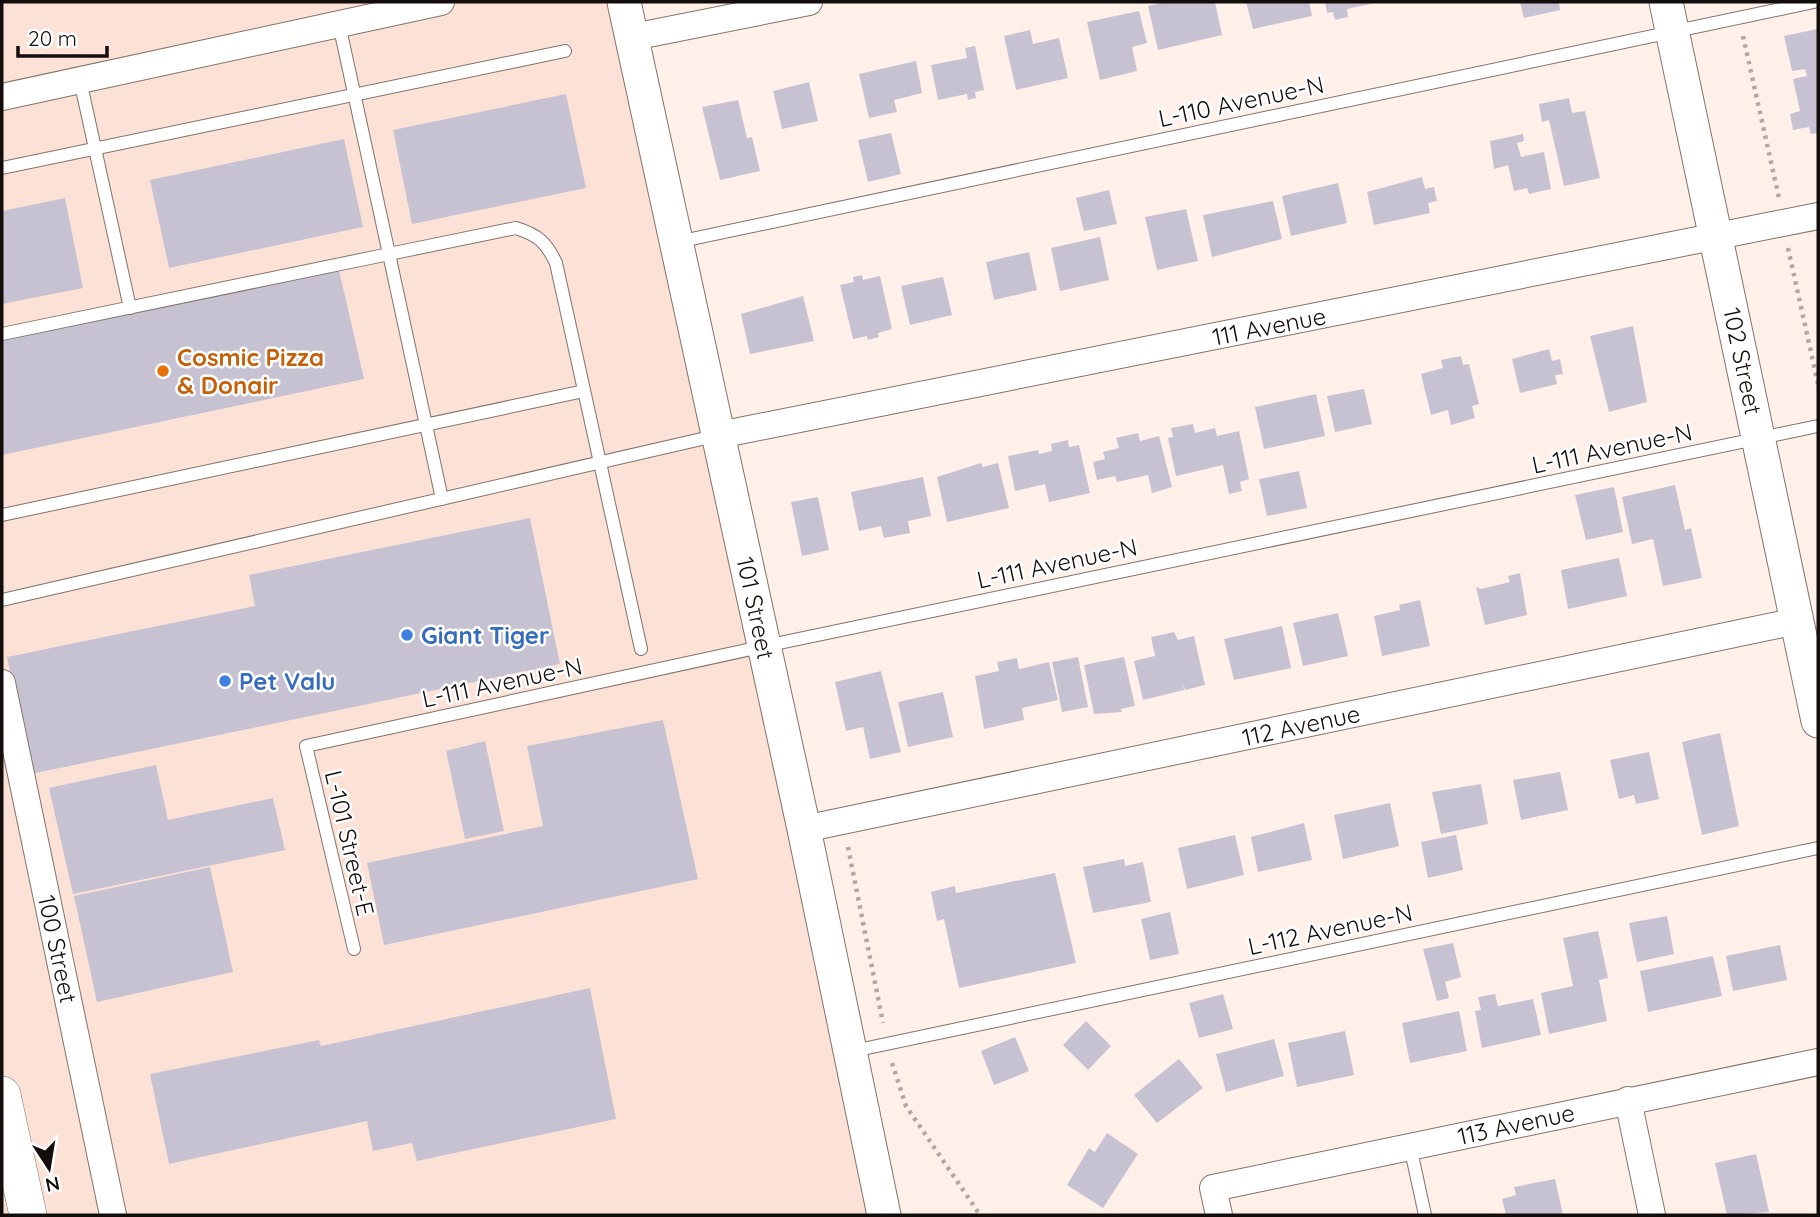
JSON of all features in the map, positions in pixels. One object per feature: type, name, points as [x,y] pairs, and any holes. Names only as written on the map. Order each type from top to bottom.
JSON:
[{"type":"main road","points":[[2,1095],[28,1215]]},
{"type":"street","points":[[2,97],[339,24],[398,6],[441,2]]},
{"type":"street","name":"101 Street","points":[[624,2],[765,646],[884,1215]]},
{"type":"street","points":[[633,37],[809,2]]},
{"type":"street","name":"102 Street","points":[[1669,16],[1759,439],[1803,620],[1818,721]]},
{"type":"street","name":"111 Avenue","points":[[719,435],[1818,216]]},
{"type":"street","name":"112 Avenue","points":[[804,828],[1803,620]]},
{"type":"street","name":"100 Street","points":[[2,683],[113,1215]]},
{"type":"street","name":"113 Avenue","points":[[1219,1215],[1213,1188],[1818,1062]]},
{"type":"street","points":[[1628,1100],[1652,1215]]},
{"type":"lane","name":"L-110 Avenue-N","points":[[677,242],[1669,16],[1814,2]]},
{"type":"lane","points":[[339,24],[442,499]]},
{"type":"lane","points":[[2,168],[565,51]]},
{"type":"lane","points":[[80,80],[130,308]]},
{"type":"lane","points":[[2,334],[516,228],[536,234],[548,245],[556,263],[641,649]]},
{"type":"lane","points":[[2,515],[584,391]]},
{"type":"lane","name":"L-111 Avenue-N","points":[[306,746],[765,646],[1818,426]]},
{"type":"lane","points":[[2,600],[719,435]]},
{"type":"lane","name":"L-101 Street-E","points":[[306,746],[354,949]]},
{"type":"lane","name":"L-112 Avenue-N","points":[[851,1051],[1818,848]]},
{"type":"lane","points":[[1410,1146],[1425,1215]]},
{"type":"shaded area","points":[[2,2],[624,2],[884,1215],[2,1215]]},
{"type":"building","points":[[1166,2],[1215,2],[1222,35],[1158,50],[1148,6]]},
{"type":"building","points":[[1246,2],[1309,2],[1312,16],[1253,29]]},
{"type":"building","points":[[1325,2],[1375,3],[1347,9],[1348,17],[1335,20],[1333,12],[1327,13]]},
{"type":"building","points":[[1520,2],[1559,2],[1560,10],[1524,18]]},
{"type":"building","points":[[1139,11],[1147,43],[1132,47],[1137,71],[1100,80],[1087,22]]},
{"type":"building","points":[[1817,29],[1818,133],[1811,134],[1809,127],[1793,130],[1790,114],[1800,111],[1793,79],[1807,76],[1805,69],[1792,71],[1784,36]]},
{"type":"building","points":[[1030,30],[1033,44],[1059,38],[1068,78],[1016,90],[1004,36]]},
{"type":"building","points":[[975,46],[984,90],[975,92],[976,98],[968,100],[967,94],[938,100],[931,65],[967,58],[965,48]]},
{"type":"building","points":[[916,61],[922,93],[894,100],[897,112],[869,118],[859,74]]},
{"type":"building","points":[[809,82],[818,121],[782,129],[773,91]]},
{"type":"building","points":[[566,94],[586,188],[412,224],[393,130]]},
{"type":"building","points":[[1569,98],[1572,113],[1585,111],[1600,178],[1564,186],[1549,120],[1542,122],[1539,104]]},
{"type":"building","points":[[738,100],[747,138],[752,137],[760,171],[720,180],[702,107]]},
{"type":"building","points":[[891,133],[901,174],[868,182],[858,140]]},
{"type":"building","points":[[1523,134],[1524,141],[1517,143],[1521,157],[1544,152],[1551,189],[1529,194],[1527,188],[1514,191],[1508,165],[1494,169],[1490,141]]},
{"type":"building","points":[[344,139],[363,227],[169,268],[150,180]]},
{"type":"building","points":[[1422,177],[1425,189],[1434,187],[1437,201],[1428,203],[1430,213],[1374,225],[1367,192]]},
{"type":"building","points":[[1338,183],[1347,223],[1291,236],[1282,196]]},
{"type":"building","points":[[1109,190],[1117,224],[1084,231],[1076,198]]},
{"type":"building","points":[[65,198],[83,288],[2,304],[2,211]]},
{"type":"building","points":[[1273,201],[1282,239],[1212,257],[1203,215]]},
{"type":"building","points":[[1186,209],[1198,261],[1157,270],[1145,217]]},
{"type":"building","points":[[1100,237],[1109,280],[1060,291],[1051,248]]},
{"type":"building","points":[[1029,252],[1037,290],[994,300],[986,262]]},
{"type":"building","points":[[339,270],[364,379],[2,455],[2,340]]},
{"type":"building","points":[[862,275],[863,280],[880,276],[892,329],[878,333],[879,337],[868,340],[867,336],[853,339],[840,285],[854,282],[853,277]]},
{"type":"building","points":[[943,277],[952,315],[910,325],[901,286]]},
{"type":"building","points":[[803,296],[814,341],[750,354],[741,314]]},
{"type":"building","points":[[1633,326],[1647,402],[1609,412],[1590,336]]},
{"type":"building","points":[[1549,349],[1552,361],[1560,359],[1563,374],[1555,375],[1557,384],[1520,393],[1512,359]]},
{"type":"building","points":[[1461,356],[1463,365],[1469,364],[1479,404],[1472,406],[1475,418],[1451,425],[1448,410],[1431,415],[1421,374],[1443,368],[1441,360]]},
{"type":"building","points":[[1364,389],[1372,424],[1335,432],[1327,396]]},
{"type":"building","points":[[1316,394],[1325,436],[1264,449],[1255,407]]},
{"type":"building","points":[[1193,424],[1195,433],[1215,428],[1217,436],[1239,431],[1249,479],[1240,482],[1242,491],[1229,494],[1223,465],[1176,476],[1168,438],[1173,437],[1171,428]]},
{"type":"building","points":[[1138,433],[1140,441],[1159,436],[1172,487],[1152,493],[1148,475],[1117,482],[1115,476],[1097,480],[1093,462],[1105,459],[1103,452],[1119,448],[1116,438]]},
{"type":"building","points":[[1068,440],[1069,447],[1079,445],[1090,493],[1049,502],[1045,484],[1015,491],[1008,456],[1038,450],[1039,454],[1052,451],[1051,444]]},
{"type":"building","points":[[981,463],[983,467],[998,463],[1009,508],[947,522],[937,477]]},
{"type":"building","points":[[1299,471],[1307,508],[1267,516],[1259,479]]},
{"type":"building","points":[[923,477],[931,516],[908,521],[910,533],[884,538],[881,526],[859,531],[851,492]]},
{"type":"building","points":[[1675,485],[1685,530],[1691,528],[1702,578],[1663,586],[1653,539],[1632,544],[1622,497]]},
{"type":"building","points":[[1614,487],[1623,532],[1586,540],[1575,495]]},
{"type":"building","points":[[818,497],[829,550],[802,556],[791,502]]},
{"type":"building","points":[[530,518],[560,664],[31,774],[7,657],[255,606],[249,575]]},
{"type":"building","points":[[1619,558],[1627,596],[1568,609],[1561,570]]},
{"type":"building","points":[[1520,573],[1527,615],[1485,625],[1476,587],[1481,589],[1510,582],[1508,576]]},
{"type":"building","points":[[1420,600],[1430,646],[1382,656],[1374,616],[1400,610],[1399,605]]},
{"type":"building","points":[[1338,613],[1348,656],[1303,666],[1293,623]]},
{"type":"building","points":[[1282,626],[1291,668],[1234,680],[1224,639]]},
{"type":"building","points":[[1174,632],[1178,640],[1194,636],[1205,685],[1185,690],[1183,682],[1184,690],[1143,700],[1134,661],[1155,656],[1151,637]]},
{"type":"building","points":[[1078,657],[1088,707],[1062,712],[1052,662]]},
{"type":"building","points":[[1124,657],[1135,706],[1121,709],[1122,712],[1094,714],[1084,665]]},
{"type":"building","points":[[1017,658],[1019,669],[1049,662],[1058,700],[1022,708],[1024,720],[984,729],[975,676],[999,671],[997,662]]},
{"type":"building","points":[[881,671],[901,752],[870,759],[863,727],[846,731],[835,682]]},
{"type":"building","points":[[943,692],[953,737],[908,747],[898,702]]},
{"type":"building","points":[[663,720],[698,879],[384,945],[367,863],[543,826],[527,746]]},
{"type":"building","points":[[1720,733],[1739,826],[1702,835],[1682,742]]},
{"type":"building","points":[[485,741],[504,831],[465,839],[446,751]]},
{"type":"building","points":[[1649,752],[1659,799],[1636,804],[1634,795],[1619,799],[1610,760]]},
{"type":"building","points":[[156,765],[168,820],[273,798],[285,850],[73,894],[49,788]]},
{"type":"building","points":[[1560,772],[1568,810],[1521,820],[1513,780]]},
{"type":"building","points":[[1481,784],[1488,824],[1441,834],[1432,792]]},
{"type":"building","points":[[1390,803],[1399,846],[1343,859],[1334,815]]},
{"type":"building","points":[[1304,823],[1312,860],[1258,872],[1251,837]]},
{"type":"building","points":[[1235,835],[1244,875],[1187,889],[1178,848]]},
{"type":"building","points":[[1456,835],[1463,870],[1428,878],[1421,842]]},
{"type":"building","points":[[1124,859],[1125,866],[1143,862],[1151,902],[1093,913],[1083,867]]},
{"type":"building","points":[[210,867],[233,972],[97,1002],[74,896]]},
{"type":"building","points":[[1055,873],[1076,963],[959,988],[944,919],[937,921],[931,892],[955,886],[956,893]]},
{"type":"building","points":[[1170,912],[1179,954],[1150,960],[1141,919]]},
{"type":"building","points":[[1667,916],[1674,954],[1637,962],[1629,923]]},
{"type":"building","points":[[1598,931],[1608,978],[1599,980],[1607,1021],[1549,1034],[1541,993],[1573,986],[1563,938]]},
{"type":"building","points":[[1453,943],[1461,977],[1445,982],[1449,998],[1437,1001],[1423,949]]},
{"type":"building","points":[[1780,945],[1787,980],[1733,991],[1726,956]]},
{"type":"building","points":[[1713,956],[1722,996],[1648,1012],[1640,971]]},
{"type":"building","points":[[590,988],[616,1119],[417,1161],[412,1143],[373,1151],[367,1121],[169,1164],[150,1074],[319,1040],[321,1046]]},
{"type":"building","points":[[1223,994],[1233,1029],[1199,1038],[1189,1003]]},
{"type":"building","points":[[1495,994],[1498,1006],[1533,999],[1541,1035],[1482,1048],[1475,1011],[1481,1010],[1478,997]]},
{"type":"building","points":[[1459,1011],[1467,1051],[1410,1063],[1402,1023]]},
{"type":"building","points":[[1086,1021],[1111,1046],[1088,1070],[1063,1045]]},
{"type":"building","points":[[1345,1031],[1354,1075],[1297,1087],[1288,1043]]},
{"type":"building","points":[[1015,1037],[1029,1071],[994,1085],[981,1051]]},
{"type":"building","points":[[1274,1039],[1284,1076],[1226,1092],[1216,1054]]},
{"type":"building","points":[[1179,1059],[1203,1088],[1157,1123],[1134,1095]]},
{"type":"building","points":[[1107,1133],[1138,1154],[1103,1208],[1067,1185],[1089,1148],[1095,1152]]},
{"type":"building","points":[[1756,1154],[1769,1212],[1727,1215],[1715,1163]]},
{"type":"building","points":[[1555,1179],[1563,1215],[1506,1215],[1502,1199],[1516,1195],[1514,1187]]},
{"type":"place","name":"Cosmic Pizza & Donair","points":[[163,371]]},
{"type":"place","name":"Giant Tiger","points":[[407,635]]},
{"type":"place","name":"Pet Valu","points":[[225,681]]}]
